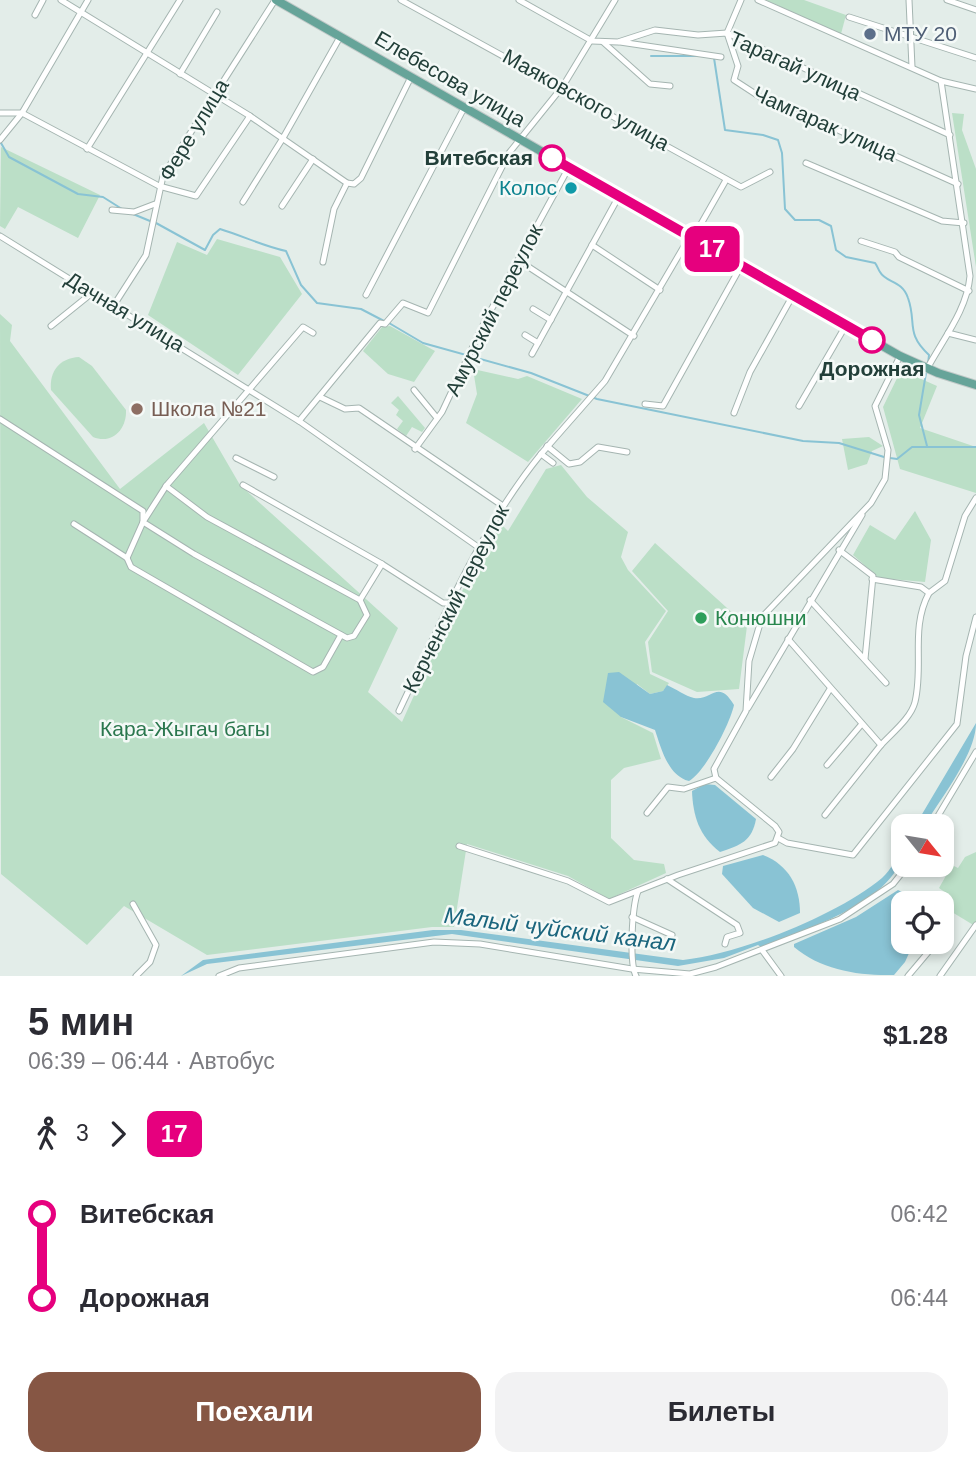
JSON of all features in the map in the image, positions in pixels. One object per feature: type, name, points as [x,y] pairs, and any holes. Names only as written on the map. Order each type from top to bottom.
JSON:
[{"type":"main road","name":"Елебесова улица","points":[[276,0],[900,356],[927,369],[976,385]]},
{"type":"street","points":[[35,15],[43,0]]},
{"type":"street","points":[[61,0],[250,116],[351,183]]},
{"type":"street","points":[[0,140],[22,113],[88,0]]},
{"type":"street","points":[[87,149],[180,0]]},
{"type":"street","name":"Фере улица","points":[[114,305],[146,255],[159,186],[276,0]]},
{"type":"street","name":"Маяковского улица","points":[[401,0],[563,86],[726,180]]},
{"type":"street","points":[[519,0],[592,41]]},
{"type":"street","points":[[299,421],[380,323],[386,324],[403,303],[428,313],[509,153],[563,86],[615,0]]},
{"type":"street","points":[[727,33],[741,0]]},
{"type":"street","points":[[758,0],[941,81],[976,89]]},
{"type":"street","points":[[909,0],[912,67]]},
{"type":"street","points":[[947,0],[976,10]]},
{"type":"street","points":[[180,74],[217,12]]},
{"type":"street","points":[[849,17],[976,58]]},
{"type":"street","name":"Тарагай улица","points":[[592,41],[618,42],[654,30],[698,35],[727,33],[950,135]]},
{"type":"street","name":"Чамгарак улица","points":[[727,33],[738,66],[734,80],[762,100],[829,126],[958,184]]},
{"type":"street","points":[[243,202],[340,37]]},
{"type":"street","points":[[603,42],[650,84],[670,86]]},
{"type":"street","points":[[618,42],[721,57]]},
{"type":"street","points":[[323,262],[334,209],[351,183],[362,178],[411,77]]},
{"type":"street","points":[[927,369],[969,291],[964,223],[941,81]]},
{"type":"street","points":[[366,295],[464,108]]},
{"type":"street","points":[[0,113],[22,113],[159,186],[196,196],[250,116]]},
{"type":"street","points":[[282,206],[313,159]]},
{"type":"street","points":[[806,163],[942,221],[964,223]]},
{"type":"street","name":"Амурский переулок","points":[[415,449],[437,418],[569,167]]},
{"type":"street","points":[[726,180],[741,187],[770,172]]},
{"type":"street","name":"Керченский переулок","points":[[399,711],[478,547],[503,506],[547,446],[606,380],[726,180]]},
{"type":"street","points":[[532,354],[619,196]]},
{"type":"street","points":[[112,210],[134,212],[155,204]]},
{"type":"street","name":"Дачная улица","points":[[0,236],[250,389],[478,547]]},
{"type":"street","points":[[861,241],[895,252],[906,261],[969,291]]},
{"type":"street","points":[[592,245],[660,290]]},
{"type":"street","points":[[518,260],[565,294],[634,336]]},
{"type":"street","points":[[645,404],[663,406],[741,266]]},
{"type":"street","points":[[51,326],[92,293]]},
{"type":"street","points":[[734,413],[750,372],[793,295]]},
{"type":"street","points":[[533,309],[551,320]]},
{"type":"street","points":[[799,406],[846,325]]},
{"type":"street","points":[[127,558],[143,522],[166,486],[303,327],[313,333]]},
{"type":"street","points":[[948,333],[976,340]]},
{"type":"street","points":[[525,335],[538,343]]},
{"type":"street","points":[[900,356],[875,406],[888,450],[885,479],[839,550],[746,711],[714,769],[716,778],[775,826],[778,838],[787,843],[853,855],[957,724],[966,656],[976,617]]},
{"type":"street","points":[[414,390],[437,418]]},
{"type":"street","points":[[320,397],[345,409],[359,408],[415,449],[503,506]]},
{"type":"street","points":[[0,419],[143,511],[143,522]]},
{"type":"street","points":[[547,446],[569,464],[580,462],[598,447],[627,452]]},
{"type":"street","points":[[541,454],[553,463]]},
{"type":"street","points":[[236,458],[274,477]]},
{"type":"street","points":[[243,485],[382,564],[443,603],[451,603]]},
{"type":"street","points":[[143,522],[341,635],[352,638],[362,625],[367,615],[360,600],[207,517],[166,486]]},
{"type":"street","points":[[825,815],[915,703],[917,632],[921,608],[929,593],[945,581],[965,516],[976,498]]},
{"type":"street","points":[[746,711],[748,661],[762,617],[871,503]]},
{"type":"street","points":[[74,524],[127,558],[131,567],[314,673],[323,667],[341,635]]},
{"type":"street","points":[[839,550],[873,576],[865,659]]},
{"type":"street","points":[[360,600],[382,564]]},
{"type":"street","points":[[872,579],[921,587],[929,593]]},
{"type":"street","points":[[810,600],[886,684]]},
{"type":"street","points":[[788,639],[881,745]]},
{"type":"street","points":[[771,777],[793,749],[830,688]]},
{"type":"street","points":[[827,765],[861,725]]},
{"type":"street","points":[[939,814],[976,752]]},
{"type":"street","points":[[647,813],[668,787],[682,789],[716,778]]},
{"type":"street","points":[[460,846],[568,881],[609,902],[667,879],[771,847],[778,838]]},
{"type":"street","points":[[219,976],[239,968],[434,942],[480,944],[690,974],[716,967],[840,919],[892,884],[898,877]]},
{"type":"street","points":[[667,879],[737,925],[740,933],[727,937],[725,944]]},
{"type":"street","points":[[636,976],[633,966],[635,948],[632,917],[638,891]]},
{"type":"street","points":[[134,904],[156,945],[150,962],[136,976]]},
{"type":"street","points":[[632,917],[672,935]]},
{"type":"street","points":[[940,976],[976,925]]},
{"type":"street","points":[[762,950],[780,976]]},
{"type":"street","points":[[908,976],[927,954]]},
{"type":"street","points":[[716,967],[721,976]]},
{"type":"green space","points":[[766,0],[804,0],[846,15],[841,34]]},
{"type":"green space","points":[[952,113],[964,114],[962,130],[976,169],[976,267]]},
{"type":"green space","points":[[1,147],[100,195],[78,238],[18,207],[5,229],[0,226]]},
{"type":"green space","points":[[217,239],[280,257],[302,294],[238,375],[148,315],[177,242],[207,255]]},
{"type":"green space","name":"Кара-Жыгач багы","points":[[0,314],[12,325],[10,341],[120,489],[204,423],[240,485],[398,628],[368,692],[402,722],[453,609],[498,521],[508,531],[546,469],[561,465],[587,497],[628,532],[621,557],[628,570],[666,611],[645,642],[650,674],[669,683],[663,691],[650,694],[637,684],[621,717],[653,733],[661,759],[624,768],[611,780],[611,838],[634,860],[664,864],[666,873],[609,899],[568,876],[467,844],[454,927],[432,927],[207,955],[124,906],[87,945],[1,874]]},
{"type":"green space","points":[[390,326],[435,351],[414,382],[388,374],[363,351],[382,327]]},
{"type":"green space","points":[[79,357],[92,366],[126,410],[121,429],[112,437],[93,437],[51,390],[52,377],[57,367],[66,360]]},
{"type":"green space","points":[[473,369],[518,379],[527,376],[582,399],[528,462],[466,423],[477,394]]},
{"type":"green space","points":[[901,370],[937,386],[920,428],[976,447],[976,493],[900,469],[883,407]]},
{"type":"green space","points":[[398,396],[425,428],[422,432],[412,427],[406,436],[397,429],[403,421],[396,415],[399,410],[391,403]]},
{"type":"green space","points":[[869,437],[883,446],[872,451],[867,464],[848,470],[842,439]]},
{"type":"green space","points":[[915,511],[931,540],[925,582],[879,578],[853,555],[870,525],[895,540]]},
{"type":"green space","name":"Конюшни","points":[[655,543],[747,626],[739,689],[697,692],[652,672],[648,642],[668,611],[632,571]]},
{"type":"green space","points":[[976,852],[975,926],[954,913],[954,891],[943,891],[939,888],[945,877],[954,877],[954,866],[958,868],[965,857]]},
{"type":"water","points":[[619,672],[650,694],[663,691],[667,685],[694,698],[715,692],[724,693],[734,705],[716,747],[689,781],[671,767],[655,730],[621,717],[603,702],[608,673]]},
{"type":"water","points":[[976,723],[970,748],[956,776],[932,814],[922,814]]},
{"type":"water","points":[[705,784],[715,785],[756,819],[752,832],[744,841],[720,852],[702,832],[694,809],[692,791]]},
{"type":"water","points":[[763,855],[786,871],[798,894],[800,913],[779,922],[753,908],[722,874],[723,866]]},
{"type":"water","points":[[891,867],[891,877],[869,897],[824,922],[761,947],[758,945],[724,958],[678,966],[452,934],[207,964],[181,976],[203,960],[433,930],[461,930],[683,960],[732,950],[787,931],[840,906],[882,878]]},
{"type":"water","points":[[891,894],[891,954],[909,954],[894,975],[841,970],[816,961],[794,947],[794,944],[856,917]]},
{"type":"waterway","points":[[651,56],[699,56]]},
{"type":"waterway","points":[[714,58],[725,130],[763,135],[778,140],[782,153],[785,209],[795,220],[819,220],[831,226],[836,250],[846,257],[875,263],[883,276],[902,288],[911,307],[914,334],[929,355],[928,364]]},
{"type":"waterway","points":[[1,143],[9,157],[78,194],[103,197],[122,209]]},
{"type":"waterway","points":[[133,214],[150,221]]},
{"type":"waterway","points":[[156,223],[205,250],[213,235],[220,229],[286,251],[301,285],[317,303],[361,309],[384,321]]},
{"type":"waterway","points":[[389,323],[423,343],[531,373],[597,399],[803,441],[839,443],[884,457]]},
{"type":"waterway","points":[[926,373],[919,415],[927,446]]},
{"type":"waterway","points":[[890,458],[897,459],[912,447],[976,447]]},
{"type":"bus line","name":"17","points":[[552,158],[872,340]]},
{"type":"place","name":"МТУ 20","points":[[870,34]]},
{"type":"place","name":"Витебская","points":[[552,158]]},
{"type":"place","name":"Колос","points":[[571,188]]},
{"type":"place","name":"Дорожная","points":[[872,340]]},
{"type":"place","name":"Школа №21","points":[[137,409]]},
{"type":"place","name":"Конюшни","points":[[701,618]]},
{"type":"water label","name":"Малый чуйский канал","points":[[560,929]]}]
